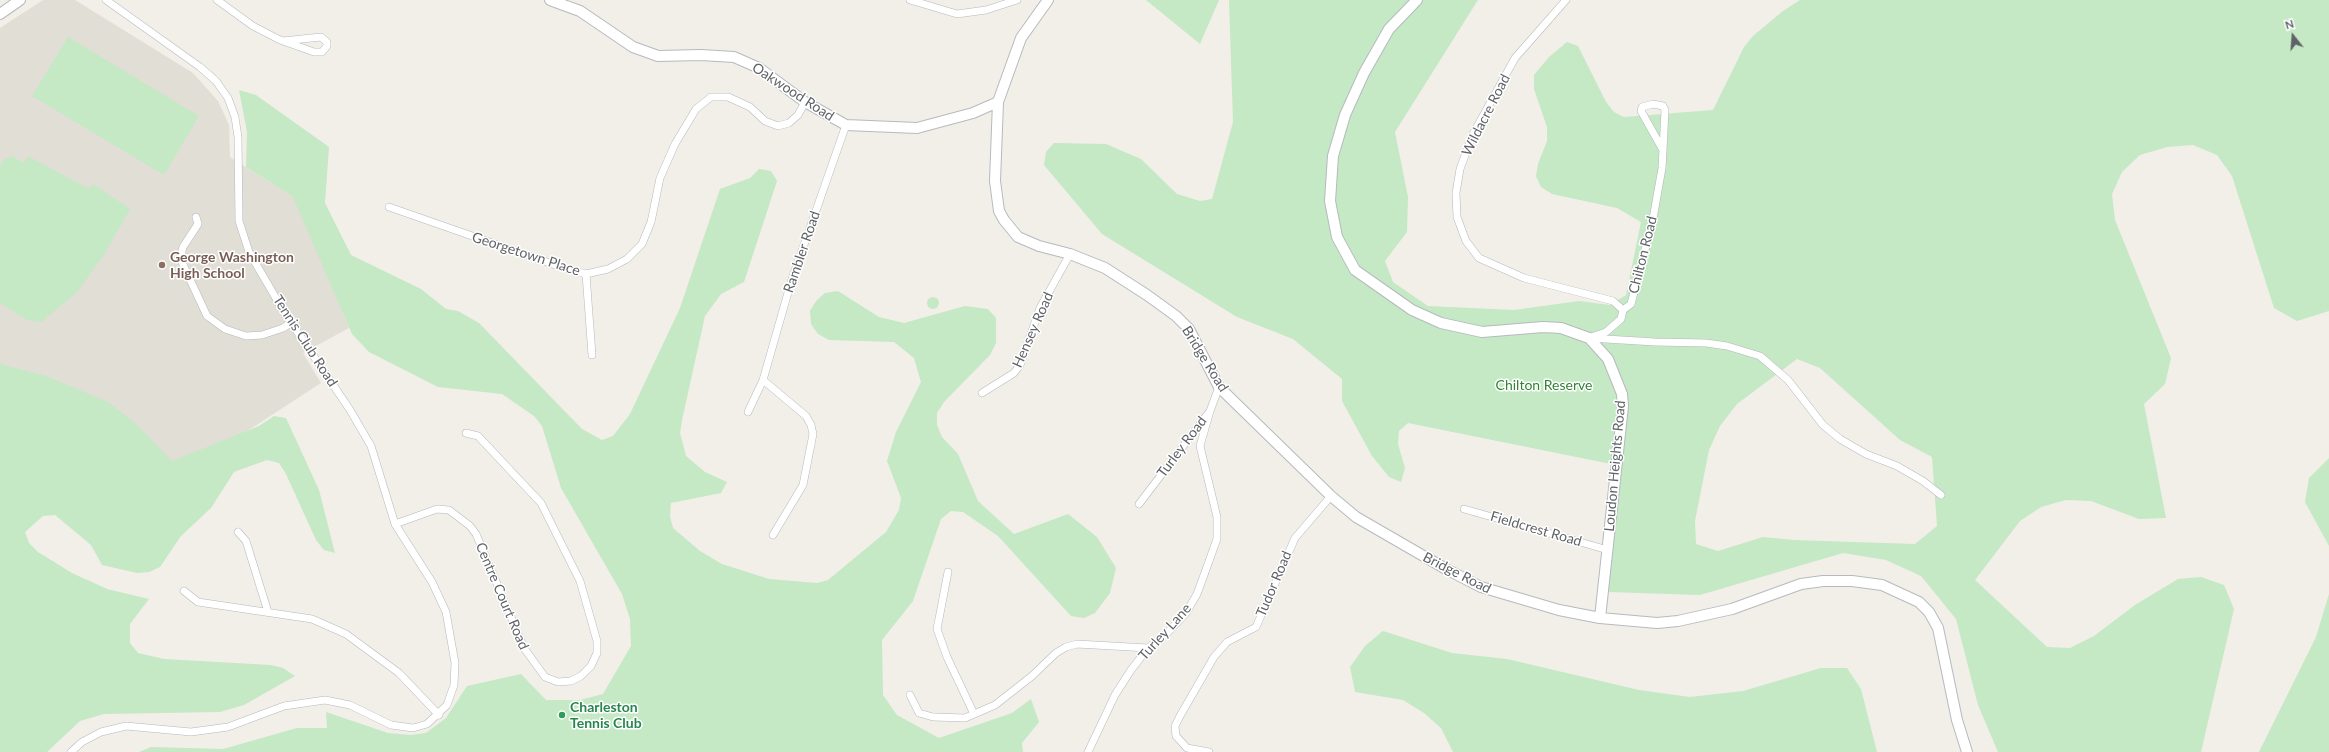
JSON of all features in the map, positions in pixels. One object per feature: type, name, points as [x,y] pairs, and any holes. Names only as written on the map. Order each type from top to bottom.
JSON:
[{"type":"main road","points":[[0,14],[20,0]]},
{"type":"main road","name":"Oakwood Road","points":[[550,0],[580,11],[633,47],[658,56],[701,54],[734,57],[759,68],[805,102],[846,125],[917,128],[973,113],[998,102]]},
{"type":"main road","name":"Bridge Road","points":[[1048,0],[1021,38],[998,102],[995,181],[999,211],[1004,220],[1018,237],[1039,246],[1070,254],[1104,268],[1147,295],[1176,316],[1189,329],[1219,387],[1331,496],[1356,517],[1446,570],[1481,587],[1559,610],[1600,618]]},
{"type":"main road","name":"Loudon Heights Road","points":[[1417,0],[1389,29],[1364,73],[1345,115],[1333,156],[1330,201],[1337,237],[1355,270],[1412,310],[1441,323],[1482,332],[1543,327],[1561,328],[1589,338],[1608,359],[1622,394],[1620,433],[1600,618]]},
{"type":"main road","points":[[1600,618],[1657,623],[1678,621],[1732,609],[1802,584],[1823,581],[1852,581],[1882,585],[1919,602],[1929,612],[1938,628],[1957,720],[1967,752]]},
{"type":"street","name":"Tennis Club Road","points":[[106,0],[200,67],[216,81],[228,98],[235,117],[238,137],[240,221],[249,252],[292,322],[350,410],[371,446],[395,524],[432,582],[446,612],[454,656],[454,685],[448,705],[439,715]]},
{"type":"street","points":[[217,0],[253,26],[283,41],[314,52],[322,52],[327,46],[324,38],[321,37],[283,41]]},
{"type":"street","points":[[910,0],[957,14],[986,10],[1017,0]]},
{"type":"street","name":"Wildacre Road","points":[[1566,0],[1515,58],[1472,136],[1460,169],[1456,193],[1457,217],[1466,241],[1479,258],[1524,278],[1613,301],[1623,310]]},
{"type":"street","name":"Georgetown Place","points":[[389,207],[564,268],[586,274],[608,269],[627,259],[642,244],[651,222],[660,178],[675,144],[696,109],[711,97],[728,97],[750,107],[765,121],[778,126],[789,123],[798,115],[805,102]]},
{"type":"street","name":"Chilton Road","points":[[1589,338],[1606,332],[1621,319],[1623,310],[1630,304],[1653,219],[1663,150],[1665,110],[1663,106],[1653,104],[1642,107],[1641,111],[1663,150]]},
{"type":"street","name":"Rambler Road","points":[[748,412],[763,380],[791,282],[846,125]]},
{"type":"street","points":[[196,217],[198,224],[183,247],[180,258],[207,316],[225,329],[246,336],[262,335],[283,328],[292,322]]},
{"type":"street","name":"Hensey Road","points":[[982,393],[1014,373],[1020,365],[1040,308],[1070,254]]},
{"type":"street","points":[[586,274],[592,355]]},
{"type":"street","points":[[1589,338],[1706,343],[1727,346],[1760,356],[1788,380],[1823,425],[1840,439],[1866,454],[1903,470],[1923,481],[1942,495]]},
{"type":"street","points":[[763,380],[806,416],[811,425],[813,434],[803,485],[773,535]]},
{"type":"street","name":"Turley Road","points":[[1139,504],[1210,411],[1219,387]]},
{"type":"street","name":"Turley Lane","points":[[1088,752],[1115,695],[1148,648],[1168,632],[1186,613],[1197,594],[1217,539],[1217,517],[1200,446],[1210,411]]},
{"type":"street","name":"Centre Court Road","points":[[395,524],[437,509],[449,510],[470,526],[476,534],[524,648],[545,677],[558,682],[571,680],[581,676],[591,666],[597,652],[597,641],[580,581],[541,503],[478,436],[466,433]]},
{"type":"street","name":"Tudor Road","points":[[1209,752],[1187,748],[1176,736],[1175,726],[1214,657],[1227,642],[1256,627],[1295,538],[1331,496]]},
{"type":"street","name":"Fieldcrest Road","points":[[1464,508],[1608,550]]},
{"type":"street","points":[[238,532],[246,541],[268,612]]},
{"type":"street","points":[[948,572],[937,629],[940,641],[974,714]]},
{"type":"street","points":[[71,752],[82,742],[101,732],[126,726],[198,731],[228,727],[284,706],[325,700],[350,705],[390,725],[413,728],[426,724],[439,715],[399,673],[346,634],[312,619],[198,602],[184,591]]},
{"type":"street","points":[[910,695],[919,713],[933,717],[965,718],[992,707],[1015,690],[1056,653],[1066,647],[1077,644],[1148,648]]},
{"type":"shaded area","name":"George Washington High School","points":[[43,0],[75,0],[193,73],[218,101],[229,125],[230,157],[301,202],[349,328],[303,353],[321,383],[175,478],[0,379],[0,28]]},
{"type":"green space","points":[[1146,0],[1219,0],[1200,44]]},
{"type":"green space","name":"Chilton Reserve","points":[[1229,0],[1478,0],[1395,132],[1408,197],[1407,232],[1385,261],[1393,282],[1428,306],[1514,310],[1579,301],[1610,305],[1626,295],[1641,222],[1617,208],[1552,194],[1541,187],[1536,176],[1538,164],[1547,141],[1547,127],[1534,89],[1534,75],[1549,57],[1567,42],[1578,46],[1606,102],[1614,112],[1624,117],[1713,110],[1744,47],[1753,36],[1783,11],[1800,0],[2329,0],[2329,311],[2297,321],[2274,308],[2232,176],[2217,155],[2193,145],[2167,147],[2140,155],[2122,172],[2112,194],[2115,220],[2171,358],[2165,384],[2144,404],[2166,518],[2139,519],[2091,501],[2066,500],[2041,507],[2020,521],[1975,580],[2047,647],[2070,648],[2094,636],[2135,605],[2178,579],[2201,577],[2224,585],[2234,609],[2201,752],[1998,752],[1978,705],[1956,619],[1921,576],[1886,560],[1843,553],[1700,595],[1608,592],[1621,466],[1408,423],[1399,431],[1398,444],[1405,468],[1401,482],[1389,477],[1372,456],[1342,401],[1342,379],[1293,339],[1237,317],[1102,234],[1044,165],[1046,152],[1054,143],[1106,144],[1141,159],[1177,194],[1200,201],[1212,199],[1233,122]],"holes":[[[1797,359],[1820,368],[1900,440],[1932,457],[1937,526],[1915,544],[1794,540],[1763,537],[1718,551],[1696,544],[1695,521],[1709,450],[1720,426],[1737,404]]]},
{"type":"green space","points":[[68,37],[199,116],[164,175],[32,96]]},
{"type":"green space","points":[[239,90],[256,95],[329,147],[325,203],[351,255],[421,289],[446,309],[458,311],[479,323],[582,429],[602,440],[613,436],[630,414],[680,308],[720,189],[750,178],[759,169],[771,171],[777,181],[744,282],[721,294],[705,316],[680,433],[686,456],[705,472],[727,482],[721,493],[671,503],[670,516],[673,528],[700,551],[722,564],[769,579],[817,583],[828,580],[886,532],[899,510],[901,498],[887,461],[896,432],[921,382],[914,358],[894,342],[829,340],[818,334],[811,324],[810,311],[816,301],[825,293],[838,291],[879,317],[904,323],[965,306],[988,309],[996,318],[996,343],[990,355],[944,402],[937,413],[937,425],[942,437],[958,454],[978,501],[1014,534],[1068,514],[1097,537],[1116,568],[1110,593],[1095,613],[1084,618],[1071,616],[998,536],[963,512],[951,511],[941,519],[913,601],[882,640],[883,695],[897,715],[939,738],[1012,713],[1031,699],[1039,722],[1022,743],[1023,752],[139,752],[151,747],[223,749],[297,728],[327,728],[326,712],[388,733],[411,735],[426,733],[446,718],[467,686],[521,674],[546,700],[580,700],[603,694],[631,646],[630,619],[622,594],[561,488],[542,426],[534,416],[502,394],[438,387],[369,352],[352,334],[293,197],[246,167],[247,132]]},
{"type":"green space","points":[[12,156],[23,163],[28,156],[89,189],[93,184],[130,209],[103,256],[77,292],[41,322],[27,320],[0,303],[0,168],[3,160]]},
{"type":"green space","points":[[933,297],[937,299],[939,303],[937,307],[933,309],[929,307],[927,303],[929,299]]},
{"type":"green space","points":[[0,364],[46,376],[108,402],[137,425],[172,461],[259,426],[274,416],[286,418],[319,490],[335,553],[324,550],[316,540],[286,474],[279,463],[267,460],[234,472],[211,508],[181,536],[160,567],[149,572],[137,573],[102,565],[91,545],[55,515],[43,516],[25,532],[29,543],[38,552],[72,573],[107,589],[149,599],[130,624],[130,643],[138,653],[164,659],[271,665],[283,668],[295,676],[244,705],[220,712],[104,714],[80,721],[47,752],[0,752]]},
{"type":"green space","points":[[2329,458],[2329,546],[2305,502],[2309,478]]},
{"type":"green space","points":[[2329,594],[2329,752],[2259,752],[2316,637]]},
{"type":"green space","points":[[1383,631],[1452,653],[1507,659],[1639,690],[1690,697],[1743,691],[1821,668],[1847,668],[1861,689],[1877,752],[1453,752],[1441,728],[1424,713],[1403,700],[1355,692],[1350,667],[1365,646]]},
{"type":"place","name":"George Washington High School","points":[[162,265]]},
{"type":"place","name":"Charleston Tennis Club","points":[[562,715]]}]
